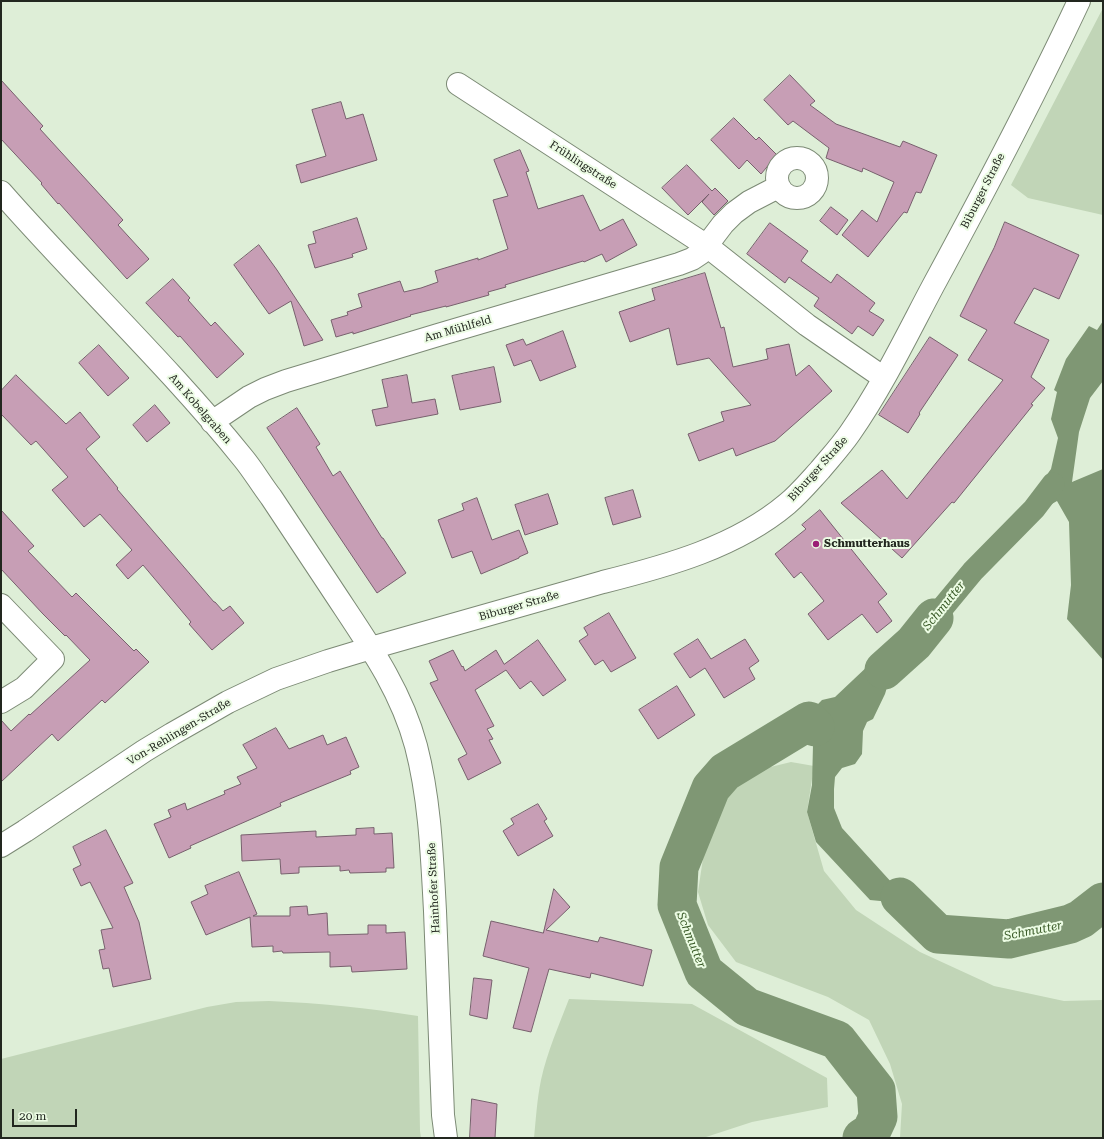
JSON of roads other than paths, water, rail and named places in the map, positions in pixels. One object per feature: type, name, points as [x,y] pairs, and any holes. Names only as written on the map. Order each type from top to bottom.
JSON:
[{"type":"street","name":"Biburger Straße","points":[[371,648],[651,569],[691,556],[738,536],[768,519],[787,504],[802,490],[850,433],[884,378],[982,195],[1080,1]]},
{"type":"street","name":"Frühlingstraße","points":[[458,84],[707,246],[807,325],[884,378]]},
{"type":"street","points":[[707,246],[723,224],[734,213],[750,202],[778,187]]},
{"type":"street","name":"Am Kobelgraben","points":[[1,192],[59,257],[173,378],[244,460],[292,528],[371,648]]},
{"type":"street","name":"Am Mühlfeld","points":[[212,422],[249,397],[286,381],[679,264],[692,259],[701,253],[707,246]]},
{"type":"street","points":[[1,605],[53,659],[24,688],[1,702]]},
{"type":"street","name":"Von-Rehlingen-Straße","points":[[1,846],[144,751],[228,702],[276,679],[371,648]]},
{"type":"street","name":"Hainhofer Straße","points":[[371,648],[387,674],[408,720],[423,776],[427,803],[433,873],[443,1115],[446,1138]]},
{"type":"waterway","name":"Schmutter","points":[[934,618],[973,571],[1034,509],[1053,484]]},
{"type":"waterway","name":"Schmutter","points":[[884,670],[914,643],[934,618]]},
{"type":"waterway","name":"Schmutter","points":[[815,727],[809,721],[725,772],[711,788],[679,867],[677,905],[704,972],[747,1007],[837,1040],[876,1090],[878,1117],[871,1132],[862,1138]]},
{"type":"waterway","name":"Schmutter","points":[[900,897],[938,934],[1009,939],[1070,924],[1081,919],[1103,902]]},
{"type":"place","name":"Schmutterhaus","points":[[816,544]]}]
